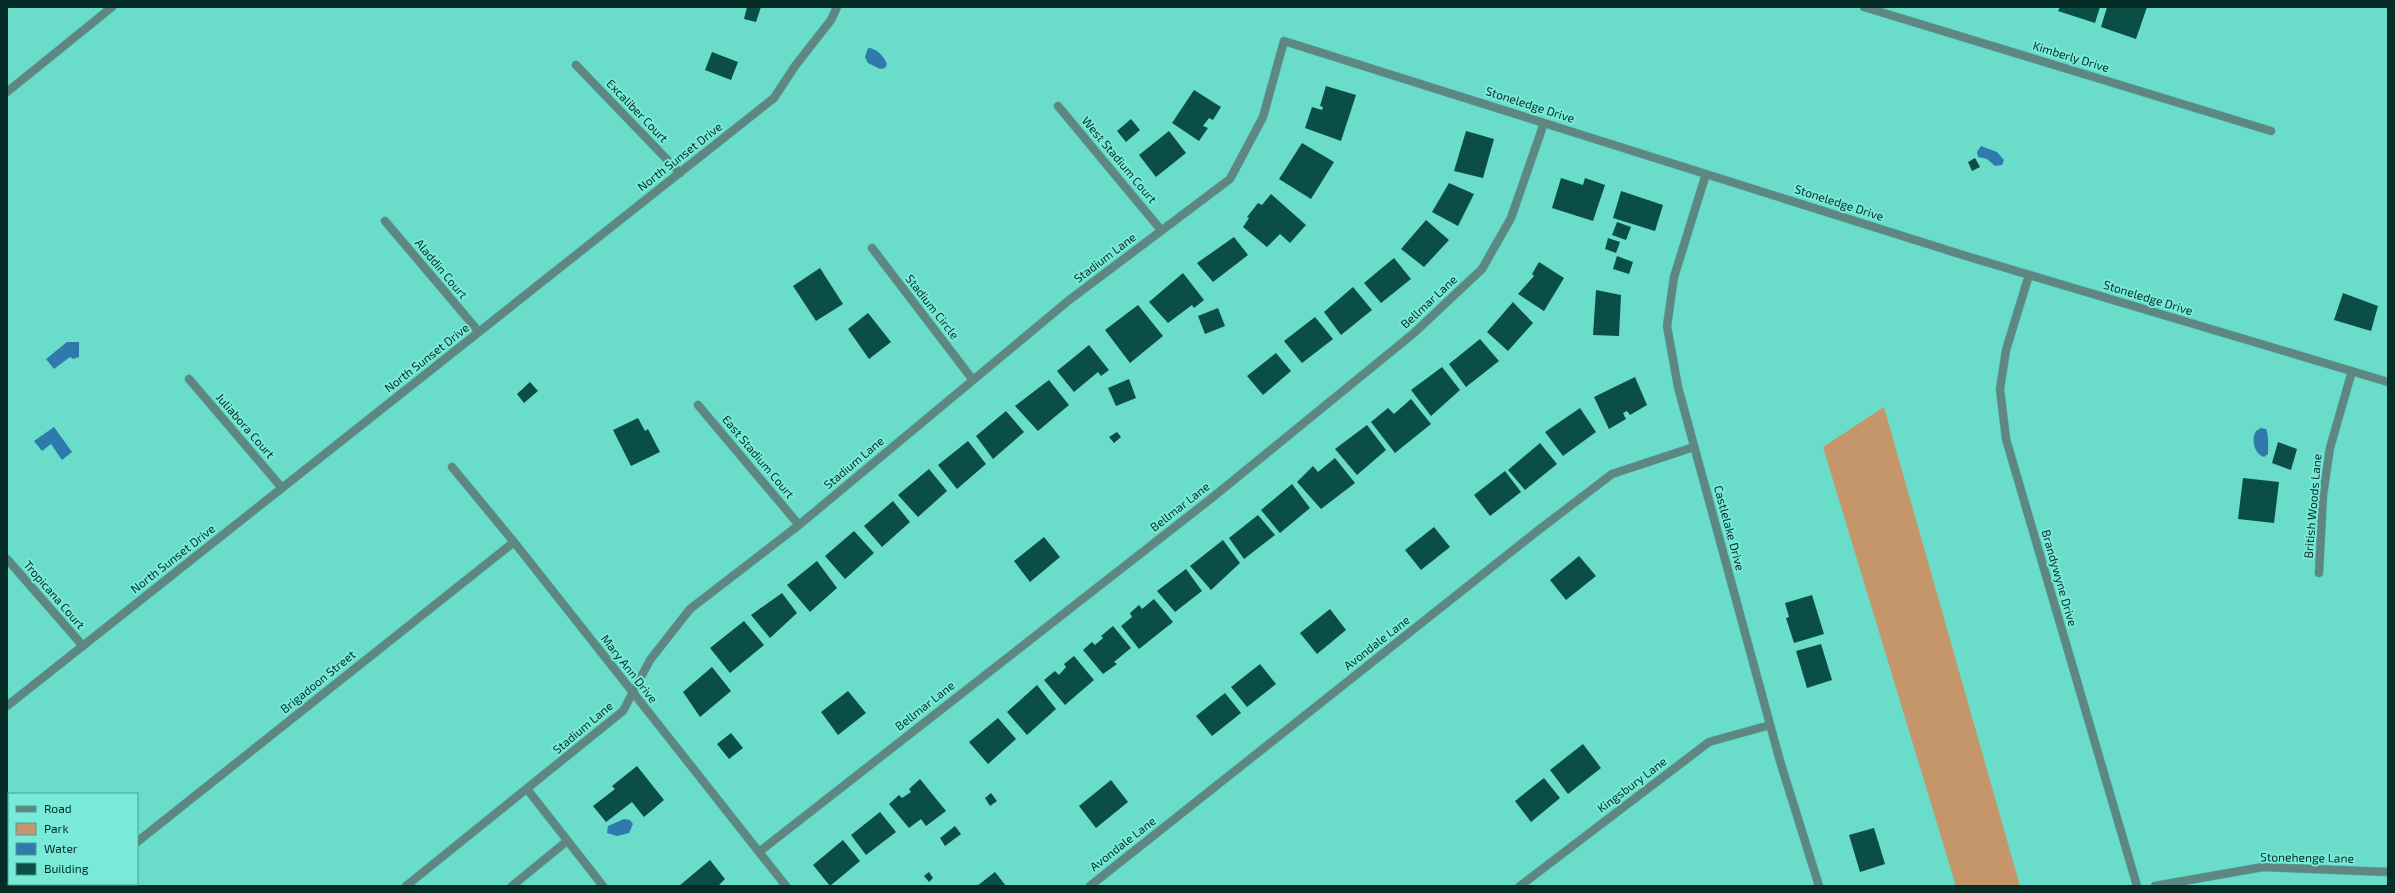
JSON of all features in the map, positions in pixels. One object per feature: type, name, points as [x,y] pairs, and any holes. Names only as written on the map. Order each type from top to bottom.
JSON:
[{"type":"street","points":[[7,92],[112,7]]},
{"type":"street","name":"North Sunset Drive","points":[[7,706],[774,98],[795,66],[831,20],[837,7]]},
{"type":"street","name":"Kimberly Drive","points":[[1864,7],[2272,131]]},
{"type":"street","name":"Stoneledge Drive","points":[[1284,41],[2029,274],[2388,382]]},
{"type":"street","name":"Stadium Lane","points":[[406,886],[623,710],[650,660],[690,609],[799,525],[1068,301],[1230,179],[1264,117],[1284,41]]},
{"type":"street","name":"Excaliber Court","points":[[576,65],[680,173]]},
{"type":"street","name":"West Stadium Court","points":[[1058,106],[1162,230]]},
{"type":"street","name":"Bellmar Lane","points":[[759,852],[1213,497],[1414,333],[1482,270],[1511,218],[1544,123]]},
{"type":"street","name":"Castlelake Drive","points":[[1706,174],[1674,277],[1667,326],[1678,387],[1694,447],[1770,725],[1819,886]]},
{"type":"street","name":"Aladdin Court","points":[[386,221],[479,332]]},
{"type":"street","name":"Stadium Circle","points":[[872,248],[973,380]]},
{"type":"street","name":"Brandywyne Drive","points":[[2029,274],[2005,356],[2000,389],[2006,440],[2137,886]]},
{"type":"street","name":"British Woods Lane","points":[[2319,573],[2323,495],[2330,448],[2352,371]]},
{"type":"street","name":"Juliabora Court","points":[[189,379],[282,488]]},
{"type":"street","name":"East Stadium Court","points":[[698,405],[799,525]]},
{"type":"street","name":"Avondale Lane","points":[[1090,886],[1536,532],[1612,474],[1694,447]]},
{"type":"street","name":"Mary Ann Drive","points":[[452,467],[514,542],[786,886]]},
{"type":"street","name":"Brigadoon Street","points":[[138,841],[514,542]]},
{"type":"street","name":"Tropicana Court","points":[[7,559],[83,646]]},
{"type":"street","name":"Kingsbury Lane","points":[[1520,886],[1709,742],[1770,725]]},
{"type":"street","points":[[527,789],[598,884]]},
{"type":"street","points":[[512,886],[567,841]]},
{"type":"street","name":"Stonehenge Lane","points":[[2155,886],[2263,867],[2388,872]]},
{"type":"green space","points":[[1884,407],[2020,886],[1956,886],[1823,447]]},
{"type":"water","points":[[868,48],[874,49],[882,55],[887,64],[885,68],[880,69],[868,63],[865,57]]},
{"type":"water","points":[[1981,146],[1997,152],[2004,160],[2002,165],[1995,166],[1987,159],[1978,157],[1977,152]]},
{"type":"water","points":[[67,342],[79,342],[79,357],[73,359],[70,357],[54,369],[46,359]]},
{"type":"water","points":[[54,427],[72,452],[62,460],[51,444],[42,451],[34,441]]},
{"type":"water","points":[[2261,428],[2266,429],[2268,438],[2268,454],[2264,457],[2258,453],[2254,446],[2254,434]]},
{"type":"water","points":[[624,819],[630,820],[633,824],[629,833],[617,836],[607,833],[608,826]]},
{"type":"building","points":[[747,7],[761,7],[756,22],[744,19]]},
{"type":"building","points":[[2060,7],[2100,7],[2095,23],[2058,11]]},
{"type":"building","points":[[2107,7],[2147,7],[2136,39],[2101,27]]},
{"type":"building","points":[[712,52],[738,62],[731,80],[705,70]]},
{"type":"building","points":[[1326,86],[1356,95],[1341,141],[1305,128],[1312,107],[1322,110],[1323,107],[1320,106]]},
{"type":"building","points":[[1194,90],[1221,107],[1213,120],[1209,118],[1203,126],[1208,128],[1199,141],[1172,123]]},
{"type":"building","points":[[1131,119],[1140,130],[1126,142],[1117,131]]},
{"type":"building","points":[[1169,131],[1186,153],[1156,177],[1139,155]]},
{"type":"building","points":[[1466,131],[1494,139],[1483,178],[1454,171]]},
{"type":"building","points":[[1302,143],[1334,162],[1311,199],[1279,179]]},
{"type":"building","points":[[1975,158],[1980,167],[1972,171],[1968,162]]},
{"type":"building","points":[[1561,178],[1583,185],[1585,178],[1605,185],[1593,221],[1552,208]]},
{"type":"building","points":[[1449,183],[1474,194],[1458,226],[1432,212]]},
{"type":"building","points":[[1621,191],[1663,205],[1655,231],[1613,218]]},
{"type":"building","points":[[1271,194],[1306,225],[1290,243],[1280,234],[1267,247],[1243,227],[1249,218],[1247,217],[1258,203],[1262,205]]},
{"type":"building","points":[[1426,220],[1449,240],[1424,267],[1401,249]]},
{"type":"building","points":[[1617,222],[1631,227],[1626,240],[1612,235]]},
{"type":"building","points":[[1234,237],[1248,255],[1213,282],[1197,263]]},
{"type":"building","points":[[1608,238],[1620,242],[1616,253],[1605,249]]},
{"type":"building","points":[[1617,256],[1633,262],[1629,274],[1613,269]]},
{"type":"building","points":[[1394,258],[1411,279],[1381,303],[1364,283]]},
{"type":"building","points":[[1539,262],[1564,278],[1544,311],[1518,294],[1534,276],[1532,274]]},
{"type":"building","points":[[820,268],[843,304],[816,321],[793,286]]},
{"type":"building","points":[[1183,273],[1204,300],[1194,308],[1192,305],[1168,323],[1149,302]]},
{"type":"building","points":[[1353,287],[1372,310],[1341,335],[1324,312]]},
{"type":"building","points":[[1596,290],[1621,295],[1619,336],[1593,335]]},
{"type":"building","points":[[2343,293],[2378,306],[2371,331],[2334,320]]},
{"type":"building","points":[[1513,302],[1533,323],[1508,351],[1487,332]]},
{"type":"building","points":[[1138,305],[1163,336],[1130,363],[1105,330]]},
{"type":"building","points":[[1218,308],[1225,326],[1205,334],[1198,316]]},
{"type":"building","points":[[868,313],[891,342],[869,359],[848,329]]},
{"type":"building","points":[[1315,317],[1333,339],[1302,363],[1284,341]]},
{"type":"building","points":[[1480,339],[1499,361],[1466,387],[1449,364]]},
{"type":"building","points":[[1089,345],[1109,370],[1101,376],[1098,372],[1074,392],[1057,371]]},
{"type":"building","points":[[1276,353],[1291,371],[1263,395],[1247,376]]},
{"type":"building","points":[[1442,367],[1460,390],[1431,416],[1411,390]]},
{"type":"building","points":[[1635,377],[1647,405],[1630,415],[1627,411],[1623,413],[1626,419],[1609,429],[1594,397]]},
{"type":"building","points":[[1129,379],[1136,398],[1116,406],[1108,388]]},
{"type":"building","points":[[1049,380],[1069,405],[1038,431],[1015,406]]},
{"type":"building","points":[[530,382],[538,391],[524,403],[517,394]]},
{"type":"building","points":[[1411,399],[1431,424],[1395,453],[1371,422],[1388,408],[1394,414]]},
{"type":"building","points":[[1580,408],[1596,432],[1563,456],[1545,432]]},
{"type":"building","points":[[1006,411],[1024,432],[993,459],[976,436]]},
{"type":"building","points":[[638,418],[645,431],[648,429],[660,452],[631,466],[613,430]]},
{"type":"building","points":[[1367,425],[1386,450],[1357,475],[1335,449]]},
{"type":"building","points":[[1117,432],[1121,437],[1114,443],[1109,437]]},
{"type":"building","points":[[968,441],[986,464],[957,489],[938,465]]},
{"type":"building","points":[[2278,442],[2297,449],[2291,470],[2272,463]]},
{"type":"building","points":[[1540,443],[1557,464],[1525,490],[1508,470]]},
{"type":"building","points":[[1335,458],[1355,483],[1321,509],[1297,482],[1313,466],[1318,472]]},
{"type":"building","points":[[929,469],[947,491],[918,517],[898,495]]},
{"type":"building","points":[[1505,471],[1521,492],[1490,516],[1474,495]]},
{"type":"building","points":[[2243,478],[2279,482],[2274,523],[2238,519]]},
{"type":"building","points":[[1292,484],[1310,508],[1280,533],[1261,510]]},
{"type":"building","points":[[893,501],[910,522],[882,547],[864,526]]},
{"type":"building","points":[[1258,515],[1275,535],[1244,559],[1229,538]]},
{"type":"building","points":[[1434,527],[1450,547],[1421,570],[1405,550]]},
{"type":"building","points":[[854,531],[874,553],[845,579],[825,556]]},
{"type":"building","points":[[1044,537],[1060,557],[1030,582],[1014,561]]},
{"type":"building","points":[[1223,540],[1240,563],[1211,590],[1190,566]]},
{"type":"building","points":[[1579,556],[1596,576],[1566,600],[1550,580]]},
{"type":"building","points":[[817,561],[837,588],[810,612],[787,585]]},
{"type":"building","points":[[1186,569],[1202,591],[1175,612],[1157,591]]},
{"type":"building","points":[[782,593],[797,613],[770,638],[751,615]]},
{"type":"building","points":[[1812,595],[1824,634],[1794,643],[1786,618],[1789,617],[1785,603]]},
{"type":"building","points":[[1154,599],[1173,622],[1139,649],[1121,626],[1132,617],[1130,613],[1139,605],[1142,609]]},
{"type":"building","points":[[1330,609],[1346,630],[1317,654],[1300,633]]},
{"type":"building","points":[[744,621],[764,645],[730,673],[710,648]]},
{"type":"building","points":[[1113,626],[1131,648],[1114,662],[1117,664],[1103,674],[1083,650],[1092,642],[1095,645],[1103,638],[1101,636]]},
{"type":"building","points":[[1821,644],[1832,680],[1807,688],[1796,651]]},
{"type":"building","points":[[1074,656],[1094,680],[1065,705],[1044,680],[1055,671],[1059,675],[1066,667],[1064,664]]},
{"type":"building","points":[[1260,664],[1276,684],[1247,707],[1231,687]]},
{"type":"building","points":[[712,667],[731,691],[700,717],[683,692]]},
{"type":"building","points":[[1037,685],[1056,709],[1027,735],[1007,712]]},
{"type":"building","points":[[848,691],[866,713],[838,735],[821,712]]},
{"type":"building","points":[[1225,693],[1241,713],[1212,736],[1196,716]]},
{"type":"building","points":[[998,718],[1016,739],[988,764],[969,742]]},
{"type":"building","points":[[731,733],[743,748],[729,759],[717,744]]},
{"type":"building","points":[[1583,744],[1601,768],[1568,794],[1550,770]]},
{"type":"building","points":[[637,766],[664,800],[644,817],[632,802],[606,822],[593,806],[615,789],[612,786]]},
{"type":"building","points":[[1544,778],[1560,798],[1531,822],[1515,801]]},
{"type":"building","points":[[920,779],[946,811],[926,826],[921,819],[909,828],[889,804],[899,795],[902,798],[911,792],[909,789]]},
{"type":"building","points":[[1111,780],[1128,802],[1096,828],[1079,806]]},
{"type":"building","points":[[991,793],[997,801],[990,806],[985,798]]},
{"type":"building","points":[[880,812],[896,832],[866,855],[851,835]]},
{"type":"building","points":[[955,826],[961,834],[945,846],[940,838]]},
{"type":"building","points":[[1874,828],[1885,864],[1860,872],[1849,835]]},
{"type":"building","points":[[843,840],[860,861],[830,886],[813,865]]},
{"type":"building","points":[[710,860],[725,879],[718,886],[679,886]]},
{"type":"building","points":[[929,872],[933,878],[929,882],[924,876]]},
{"type":"building","points":[[995,872],[1006,886],[977,886]]}]
